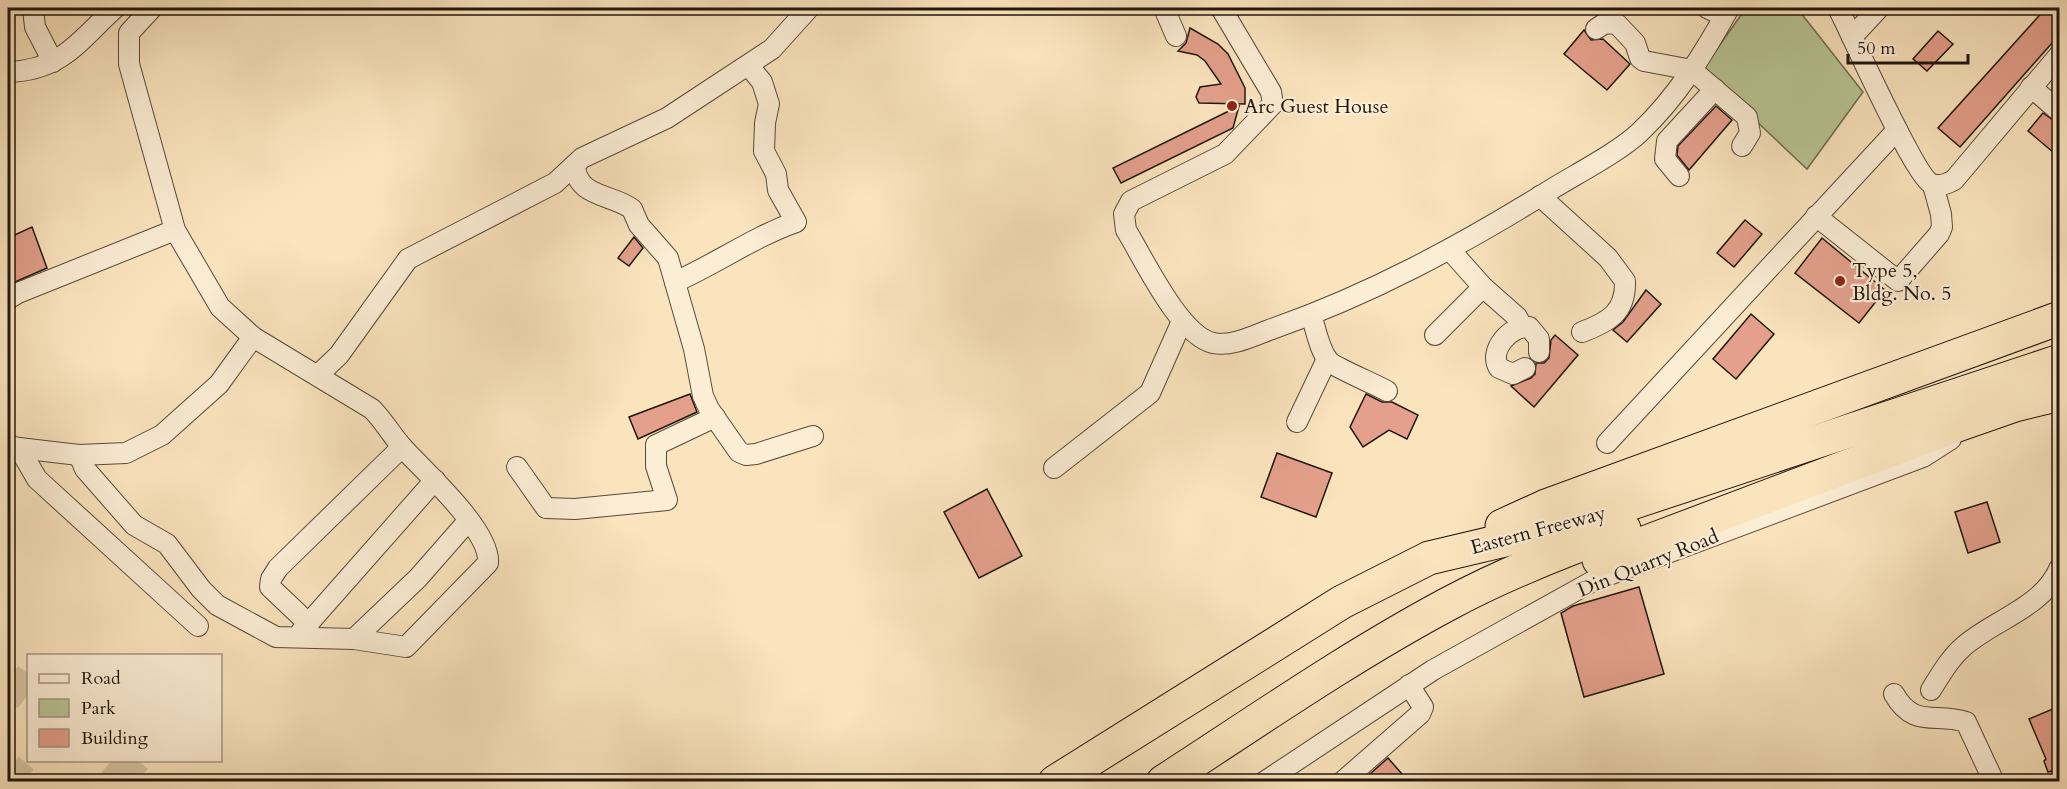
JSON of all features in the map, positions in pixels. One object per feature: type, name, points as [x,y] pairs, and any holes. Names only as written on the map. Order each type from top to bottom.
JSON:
[{"type":"highway","points":[[1429,558],[1546,506],[2060,318]]},
{"type":"highway","name":"Eastern Freeway","points":[[1162,782],[1368,650],[1560,539],[2060,361]]},
{"type":"highway","name":"Eastern Freeway","points":[[1055,782],[1342,602],[1429,558],[1560,539],[2060,379]]},
{"type":"highway","points":[[1450,603],[1571,570],[1949,428],[2015,405],[2060,394]]},
{"type":"street","points":[[33,8],[35,27],[53,62]]},
{"type":"street","points":[[8,72],[33,71],[53,62],[67,53],[115,8]]},
{"type":"street","points":[[79,455],[85,469],[134,525],[167,544],[209,598],[276,637],[354,639],[399,648],[410,645],[488,563],[488,554],[483,540],[435,480],[402,447],[386,423],[372,409],[253,337],[220,307],[175,230],[127,52],[129,33],[152,8]]},
{"type":"street","points":[[318,375],[339,355],[408,259],[555,183],[582,158],[668,118],[772,49],[809,8]]},
{"type":"street","points":[[1164,8],[1176,36]]},
{"type":"street","points":[[1221,8],[1271,92],[1273,104],[1225,154],[1131,201],[1124,214],[1126,230],[1182,321],[1199,338],[1214,344],[1230,343],[1311,315],[1375,288],[1450,250],[1638,134],[1665,107],[1692,69],[1720,10]]},
{"type":"street","points":[[1838,8],[1897,130],[1925,179],[1933,185],[1945,185],[1954,180],[2060,54]]},
{"type":"street","points":[[1852,37],[1879,8]]},
{"type":"street","points":[[1596,29],[1605,23],[1617,24],[1635,43],[1640,58],[1644,61],[1692,69],[1747,117],[1750,133],[1742,146]]},
{"type":"street","points":[[675,282],[705,269],[777,228],[796,222],[778,190],[776,174],[764,151],[765,123],[769,104],[762,82],[749,66]]},
{"type":"street","points":[[2031,87],[2060,112]]},
{"type":"street","points":[[1679,176],[1665,159],[1664,149],[1667,141],[1715,89]]},
{"type":"street","points":[[1607,443],[1897,130]]},
{"type":"street","points":[[575,165],[575,172],[582,184],[598,196],[632,209],[639,225],[664,250],[694,349],[704,396],[715,417],[739,452],[746,455],[813,436]]},
{"type":"street","points":[[1816,216],[1898,281],[1939,234],[1942,227],[1933,185]]},
{"type":"street","points":[[1540,196],[1608,258],[1625,281],[1623,302],[1616,315],[1603,325],[1582,333]]},
{"type":"street","points":[[8,300],[18,293],[175,230]]},
{"type":"street","points":[[1450,250],[1516,317],[1522,327]]},
{"type":"street","points":[[1435,335],[1484,287]]},
{"type":"street","points":[[1311,315],[1327,359],[1332,365],[1387,391]]},
{"type":"street","points":[[1054,468],[1150,393],[1182,321]]},
{"type":"street","points":[[1525,368],[1513,374],[1505,373],[1496,363],[1495,355],[1500,345],[1515,330],[1529,327],[1539,339],[1539,351]]},
{"type":"street","points":[[11,450],[79,455],[126,453],[162,435],[219,384],[253,337]]},
{"type":"street","points":[[1297,422],[1327,359]]},
{"type":"street","name":"Din Quarry Road","points":[[1264,782],[1409,686],[1593,581],[1923,457],[1950,440],[1997,421],[2060,401]]},
{"type":"street","points":[[517,467],[546,508],[575,509],[666,500],[656,466],[656,445],[715,417]]},
{"type":"street","points":[[309,624],[276,596],[270,587],[271,579],[278,568],[402,447]]},
{"type":"street","points":[[11,450],[37,479],[198,626]]},
{"type":"street","points":[[296,639],[435,480]]},
{"type":"street","points":[[354,639],[418,578],[468,521]]},
{"type":"street","points":[[1931,690],[1959,651],[2045,592],[2060,567]]},
{"type":"street","points":[[1342,782],[1420,714],[1423,707],[1409,686]]},
{"type":"street","points":[[1894,694],[1902,707],[1914,716],[1966,722],[1994,782]]},
{"type":"green space","points":[[1746,8],[1797,8],[1863,92],[1807,169],[1702,70]]},
{"type":"building","points":[[2046,8],[2060,8],[2060,34],[1960,147],[1938,128]]},
{"type":"building","points":[[1190,28],[1218,44],[1228,54],[1245,88],[1245,104],[1199,103],[1196,97],[1200,87],[1221,84],[1205,61],[1197,55],[1178,51],[1186,43]]},
{"type":"building","points":[[1584,30],[1591,40],[1603,39],[1630,64],[1607,90],[1564,54]]},
{"type":"building","points":[[1938,31],[1953,44],[1927,71],[1913,59]]},
{"type":"building","points":[[1239,106],[1233,128],[1121,183],[1113,168]]},
{"type":"building","points":[[1716,106],[1732,120],[1689,170],[1677,155],[1678,146]]},
{"type":"building","points":[[2043,113],[2060,125],[2060,158],[2028,131]]},
{"type":"building","points":[[1745,220],[1762,234],[1734,267],[1717,253]]},
{"type":"building","points":[[32,227],[47,268],[8,285],[8,238]]},
{"type":"building","points":[[634,237],[643,248],[629,266],[618,258]]},
{"type":"building","name":"Type 5, Bldg. No. 5","points":[[1822,238],[1885,290],[1859,323],[1795,273]]},
{"type":"building","points":[[1646,290],[1661,304],[1627,342],[1613,330],[1623,322]]},
{"type":"building","points":[[1751,314],[1774,334],[1736,379],[1713,359]]},
{"type":"building","points":[[1555,335],[1578,355],[1534,407],[1511,386],[1531,378],[1535,374],[1536,363],[1544,363],[1549,358],[1551,340]]},
{"type":"building","points":[[690,394],[697,412],[638,439],[629,417]]},
{"type":"building","points":[[1366,394],[1382,402],[1392,402],[1418,415],[1407,439],[1389,430],[1363,447],[1350,427]]},
{"type":"building","points":[[1277,453],[1332,473],[1316,517],[1261,497]]},
{"type":"building","points":[[987,489],[1022,556],[979,578],[944,512]]},
{"type":"building","points":[[1987,502],[2000,542],[1968,553],[1955,512]]},
{"type":"building","points":[[1639,587],[1664,674],[1584,697],[1561,613],[1573,606]]},
{"type":"building","points":[[2060,706],[2060,782],[2056,782],[2052,771],[2048,772],[2044,761],[2046,759],[2029,719]]},
{"type":"building","points":[[1388,758],[1409,782],[1361,782]]},
{"type":"tunnel","points":[[8,679],[27,694]]},
{"type":"tunnel","points":[[114,762],[138,782]]},
{"type":"tunnel","points":[[8,769],[23,782]]},
{"type":"place","name":"Arc Guest House","points":[[1232,106]]},
{"type":"place","name":"Type 5, Bldg. No. 5","points":[[1840,281]]}]
